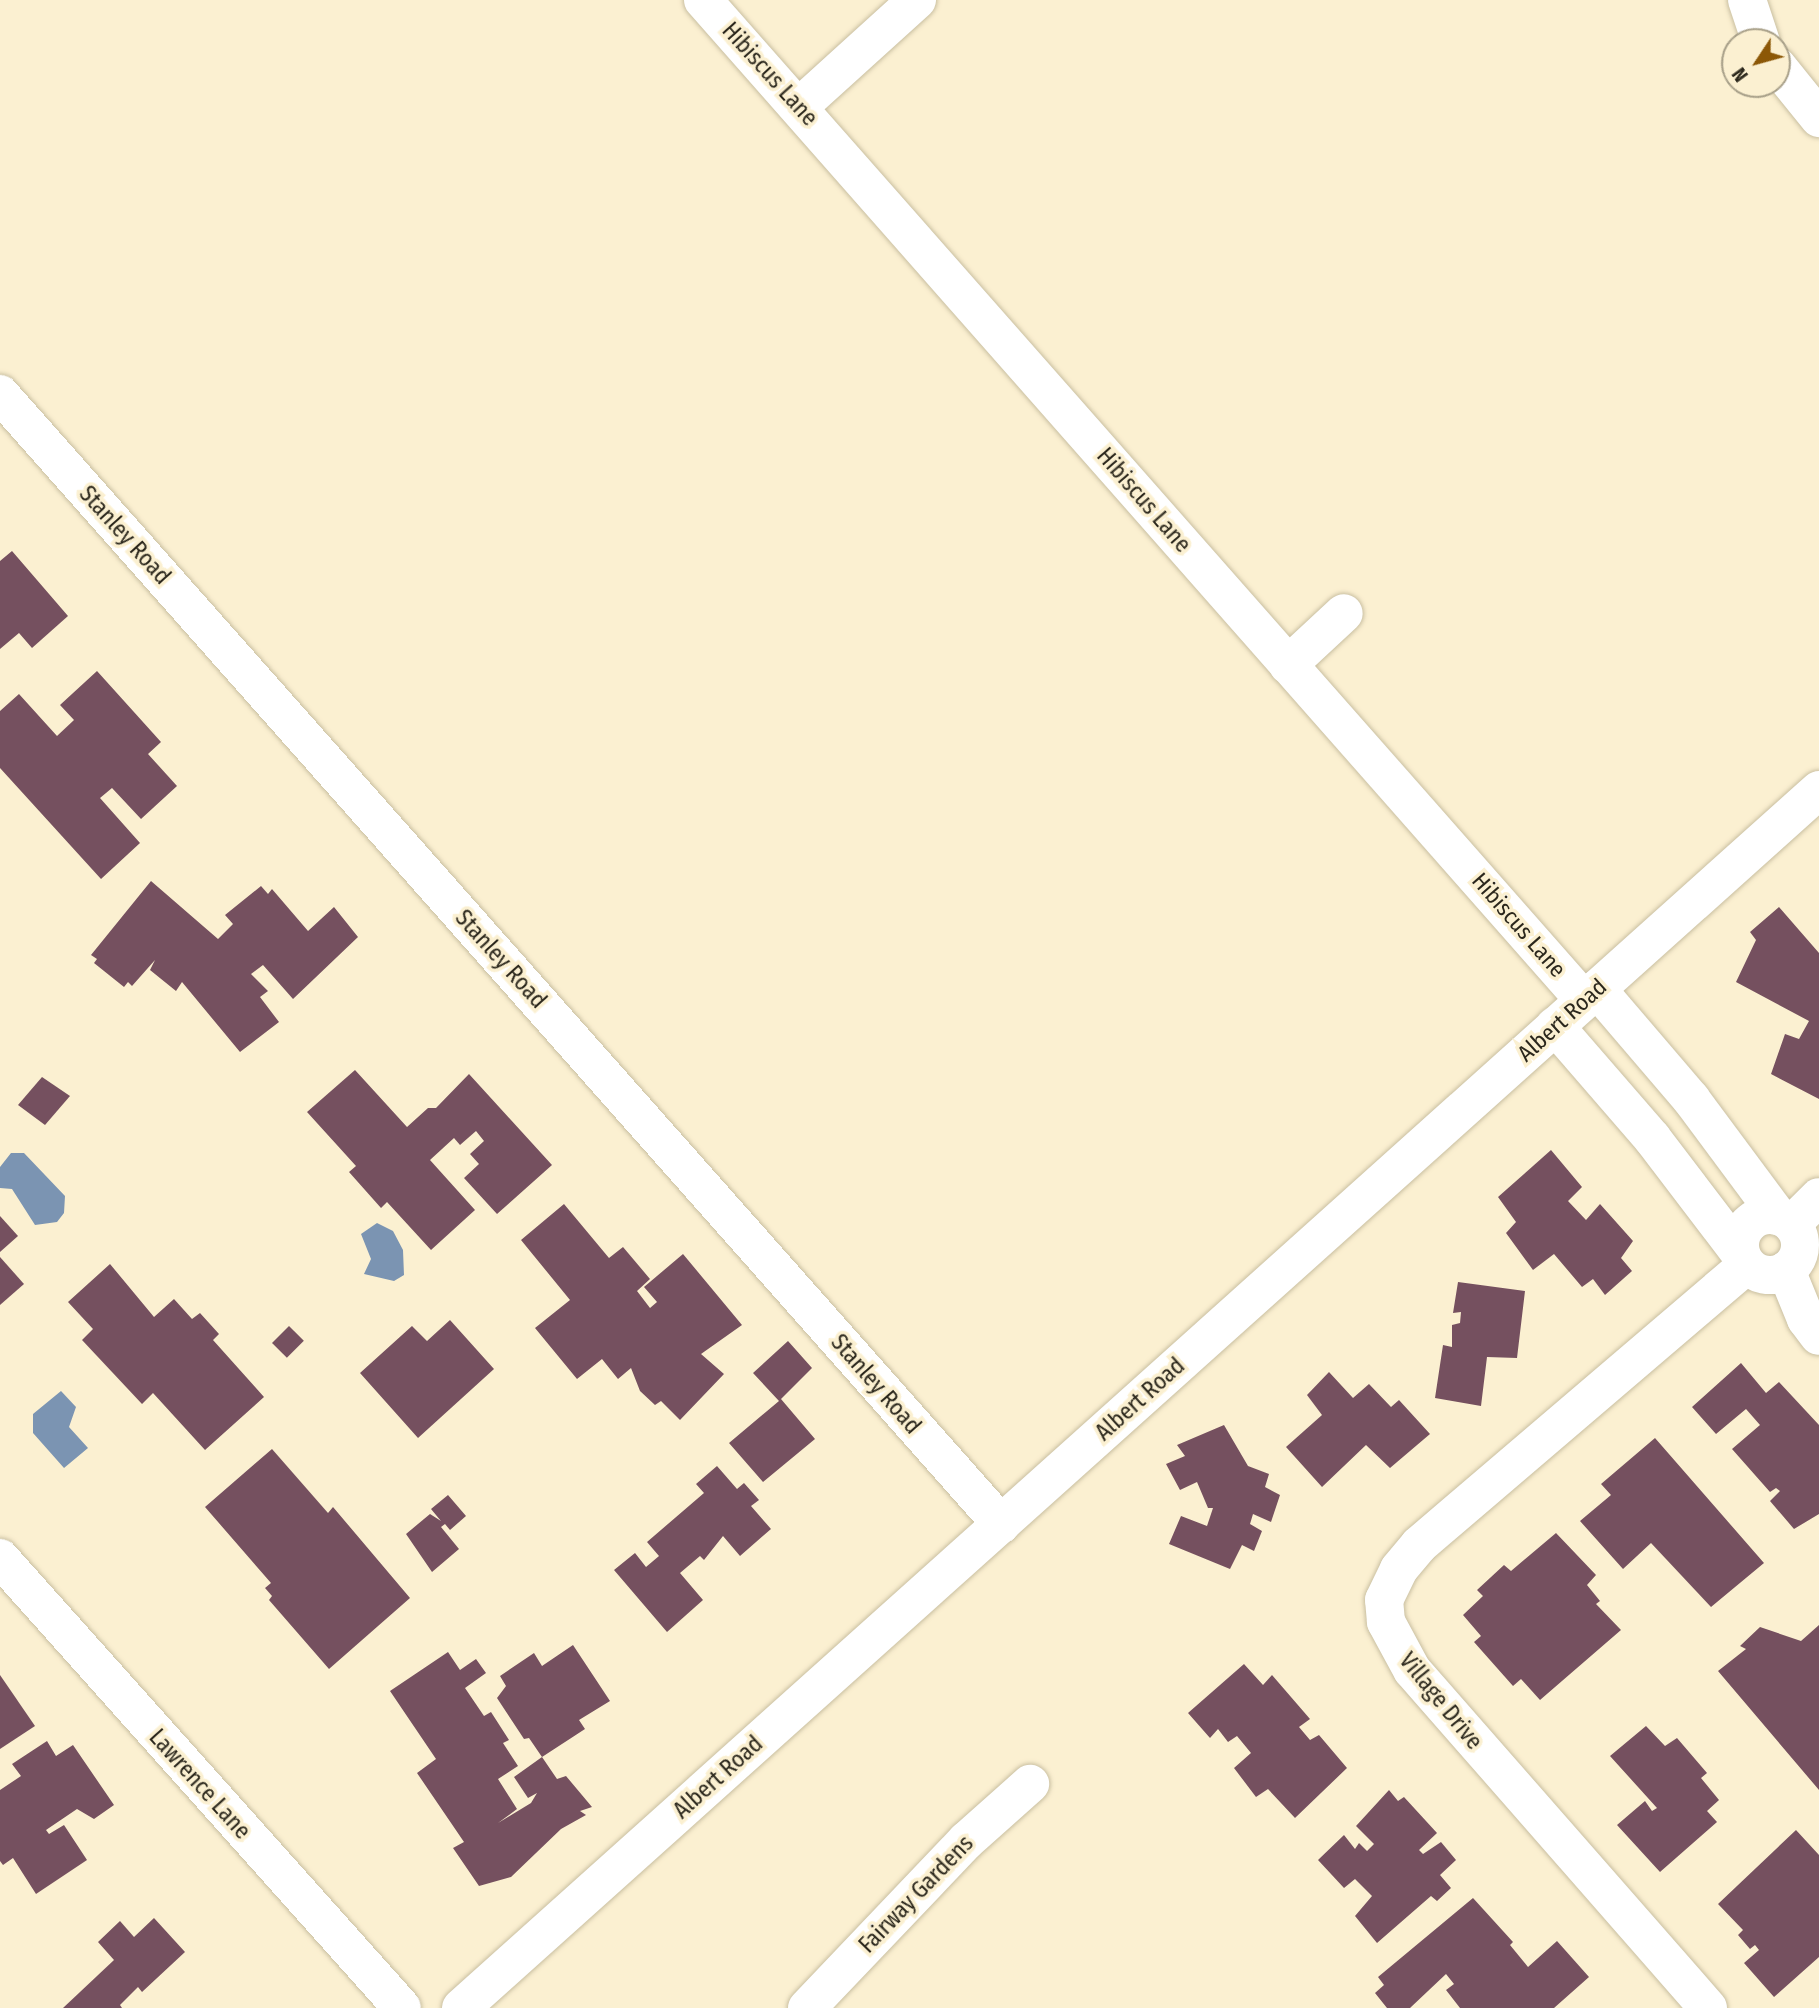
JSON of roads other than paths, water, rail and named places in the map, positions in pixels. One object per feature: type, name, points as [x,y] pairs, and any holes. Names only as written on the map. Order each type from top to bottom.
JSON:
[{"type":"street","name":"Hibiscus Lane","points":[[703,0],[800,106],[1288,665],[1591,995],[1691,1099],[1785,1220]]},
{"type":"street","points":[[800,106],[917,0]]},
{"type":"street","points":[[1747,0],[1756,28]]},
{"type":"street","points":[[1791,83],[1819,118]]},
{"type":"street","name":"Stanley Road","points":[[0,394],[1001,1524]]},
{"type":"street","points":[[1288,665],[1344,613]]},
{"type":"street","name":"Albert Road","points":[[461,2008],[1819,790]]},
{"type":"street","points":[[1555,1026],[1652,1138],[1744,1260],[1762,1274],[1786,1270],[1800,1249],[1785,1220]]},
{"type":"street","points":[[1744,1260],[1744,1230],[1752,1220],[1785,1220],[1819,1197]]},
{"type":"street","name":"Village Drive","points":[[1709,2008],[1412,1670],[1386,1622],[1384,1600],[1399,1569],[1419,1545],[1744,1260]]},
{"type":"street","points":[[1786,1270],[1806,1319],[1819,1336]]},
{"type":"street","name":"Lawrence Lane","points":[[0,1558],[402,2008]]},
{"type":"street","name":"Fairway Gardens","points":[[807,2008],[966,1841],[1030,1784]]},
{"type":"water","points":[[11,1153],[24,1153],[65,1196],[64,1213],[57,1222],[35,1225],[12,1189],[0,1188],[0,1167]]},
{"type":"water","points":[[377,1223],[393,1231],[403,1250],[404,1275],[394,1281],[364,1274],[371,1259],[361,1234]]},
{"type":"water","points":[[61,1391],[76,1407],[69,1427],[88,1448],[64,1468],[33,1433],[33,1414]]}]
